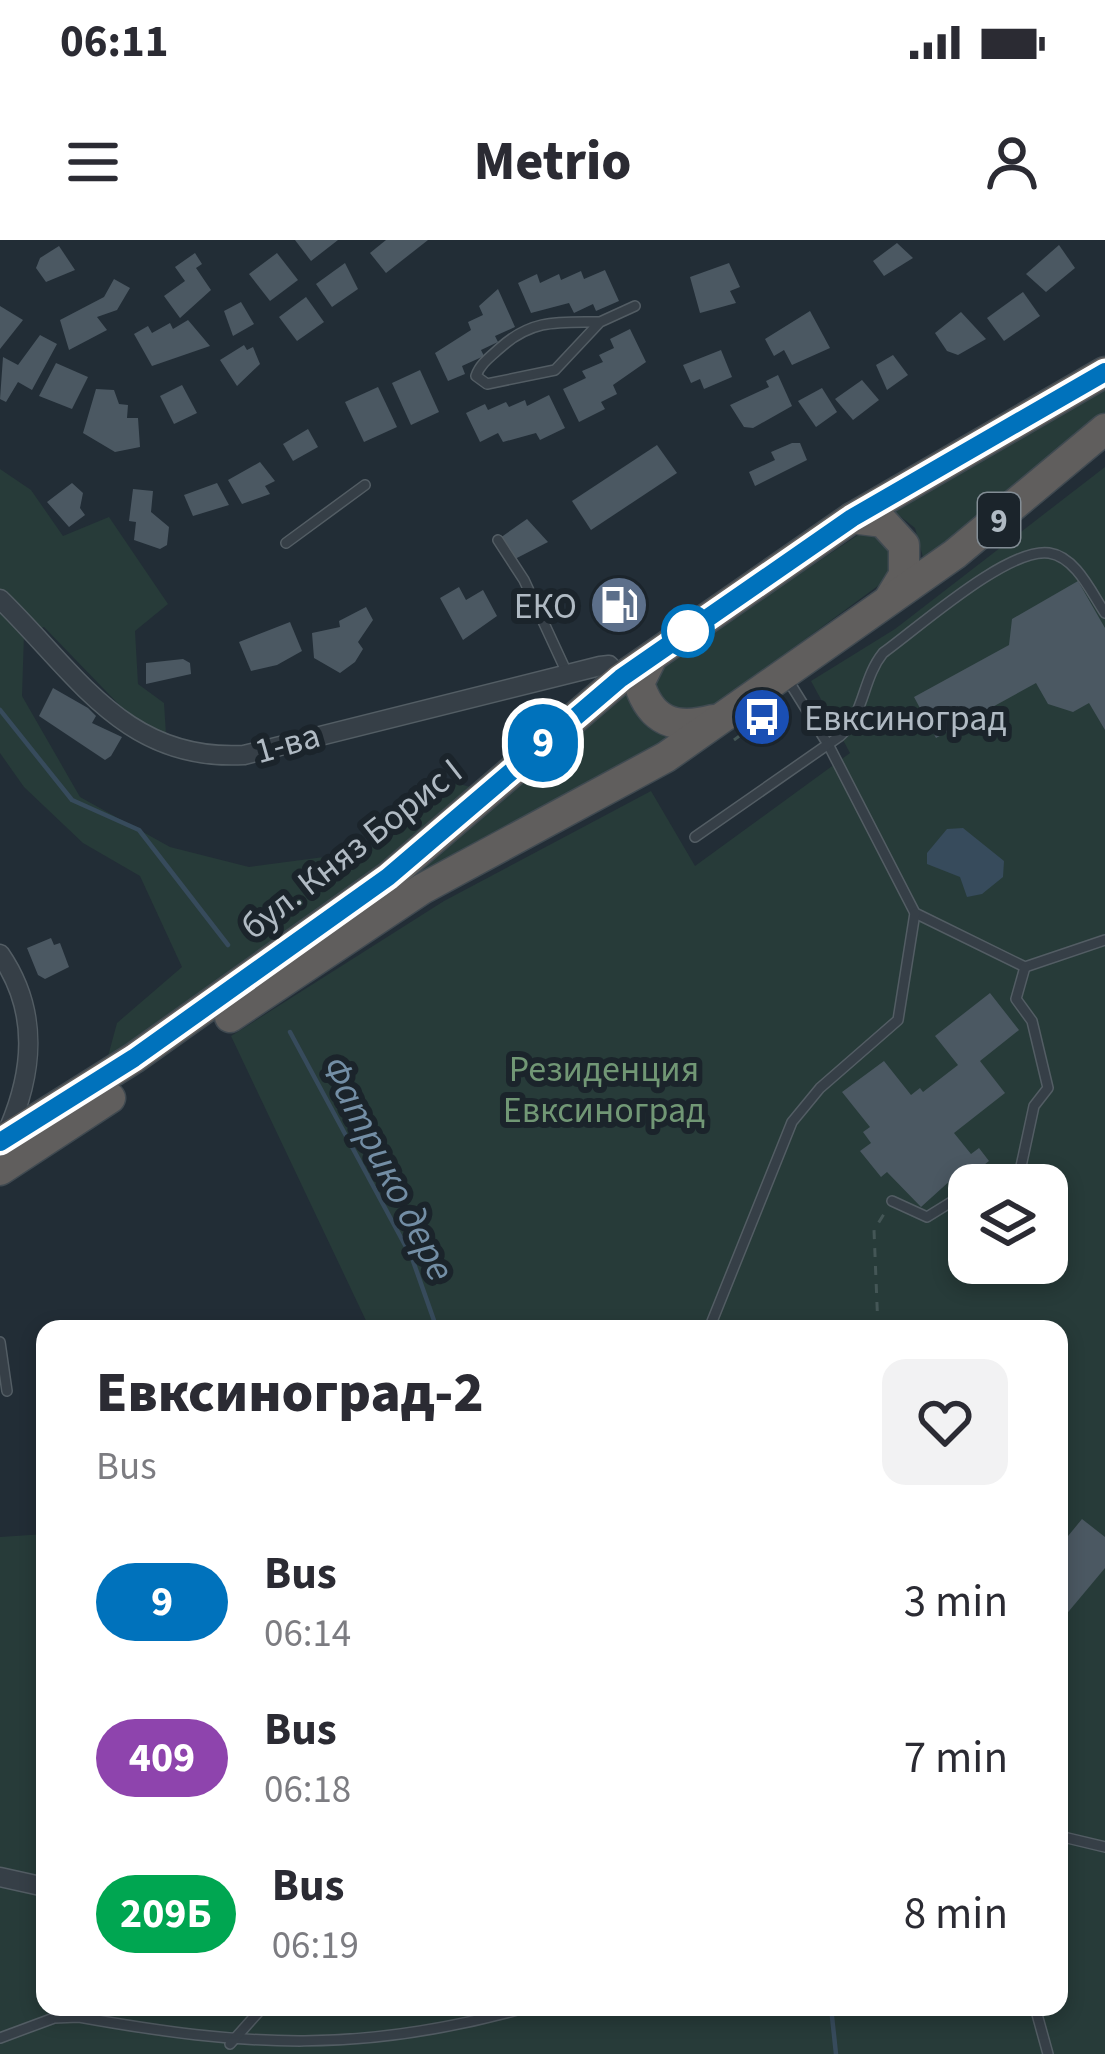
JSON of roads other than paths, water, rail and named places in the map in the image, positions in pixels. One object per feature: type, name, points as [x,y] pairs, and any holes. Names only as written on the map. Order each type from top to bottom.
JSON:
[{"type":"highway","name":"бул. Княз Борис I","points":[[1,1151],[388,877],[621,678],[852,518],[1105,372]]},
{"type":"highway","name":"бул. Княз Борис I","points":[[1,1151],[422,889],[666,757],[732,732],[785,676],[1013,509],[1105,429]]},
{"type":"highway","points":[[852,518],[883,521],[904,544],[904,575],[887,603]]},
{"type":"highway","points":[[652,657],[639,683],[658,717],[679,726],[732,732]]},
{"type":"street","name":"1-ва","points":[[0,599],[138,733],[170,750],[211,757],[244,755],[610,665],[621,678]]},
{"type":"street","points":[[0,954],[21,989],[31,1024],[21,1087],[1,1151]]},
{"type":"street","points":[[0,1076],[21,1087]]},
{"type":"street","points":[[0,1877],[36,1885]]},
{"type":"lane","points":[[600,322],[539,322],[520,330],[479,367],[476,376],[487,384],[555,370],[600,322],[635,306]]},
{"type":"lane","points":[[286,543],[365,485]]},
{"type":"lane","points":[[498,540],[524,580],[567,674]]},
{"type":"lane","points":[[695,837],[829,746],[855,723],[868,672],[884,653],[1019,556],[1051,553],[1075,567],[1105,613]]},
{"type":"lane","points":[[713,1320],[792,1122],[820,1088],[898,1020],[915,913],[829,746],[785,676]]},
{"type":"lane","points":[[915,913],[1025,967],[1105,940]]},
{"type":"lane","points":[[1022,1164],[1034,1106],[1048,1088],[1032,1021],[1016,999],[1025,967]]},
{"type":"lane","points":[[892,1201],[927,1217],[948,1204]]},
{"type":"lane","points":[[0,1342],[7,1391]]},
{"type":"lane","points":[[1068,1838],[1105,1847]]},
{"type":"lane","points":[[230,2044],[255,2016]]},
{"type":"lane","points":[[0,2038],[54,2018],[79,2017],[230,2044],[317,2050],[412,2039],[495,2016]]},
{"type":"lane","points":[[1037,2016],[1048,2054]]},
{"type":"water","points":[[963,828],[1004,861],[1003,877],[982,894],[967,897],[960,877],[927,864],[927,853],[947,829]]},
{"type":"waterway","name":"Фатрико дере","points":[[0,710],[72,800],[139,830],[228,945]]},
{"type":"waterway","name":"Фатрико дере","points":[[290,1032],[412,1258],[434,1320]]},
{"type":"waterway","name":"Фатрико дере","points":[[832,2016],[836,2054]]},
{"type":"place","name":"ЕКО","points":[[619,605]]},
{"type":"place","name":"Евксиноград","points":[[762,717]]},
{"type":"park label","name":"Резиденция Евксиноград","points":[[604,1088]]}]
